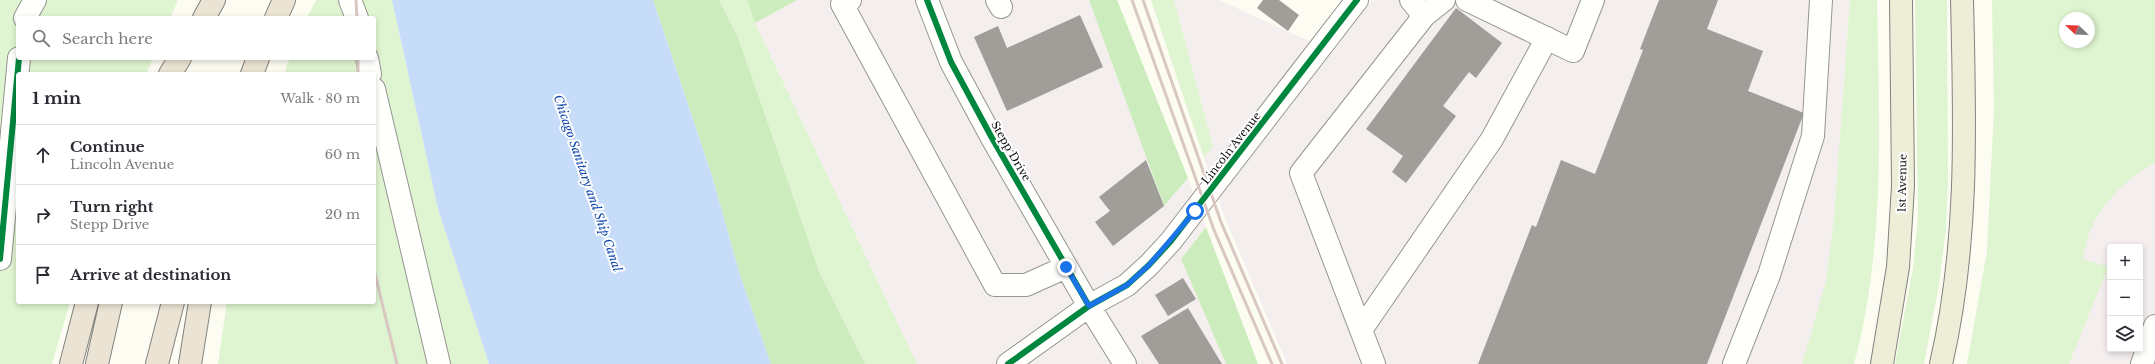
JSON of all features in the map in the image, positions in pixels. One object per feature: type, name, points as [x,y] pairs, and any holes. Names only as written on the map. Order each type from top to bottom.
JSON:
[{"type":"highway","points":[[205,16],[214,0]]},
{"type":"highway","points":[[212,16],[219,0]]},
{"type":"highway","points":[[277,16],[284,0]]},
{"type":"highway","points":[[171,72],[179,60]]},
{"type":"highway","points":[[188,72],[192,60]]},
{"type":"highway","points":[[254,72],[257,60]]},
{"type":"highway","points":[[71,364],[86,304]]},
{"type":"highway","points":[[97,364],[111,304]]},
{"type":"highway","points":[[157,364],[172,304]]},
{"type":"highway","points":[[190,364],[200,304]]},
{"type":"main road","name":"1st Avenue","points":[[1882,364],[1898,267],[1903,186],[1901,0]]},
{"type":"main road","points":[[1941,364],[1956,285],[1963,224],[1965,111],[1962,0]]},
{"type":"street","points":[[26,16],[35,0]]},
{"type":"street","points":[[350,0],[356,16]]},
{"type":"street","points":[[850,0],[842,4],[995,285],[1026,285],[1066,267]]},
{"type":"street","name":"Stepp Drive","points":[[927,0],[951,62],[992,138],[1066,267],[1125,364]]},
{"type":"street","name":"Lincoln Avenue","points":[[1008,364],[1089,306],[1127,285],[1149,265],[1171,241],[1357,0]]},
{"type":"street","points":[[1374,364],[1301,173],[1418,8],[1444,0]]},
{"type":"street","points":[[1467,0],[1573,51],[1593,0]]},
{"type":"street","points":[[1734,364],[1768,275],[1813,136],[1820,0]]},
{"type":"street","points":[[1361,330],[1492,139],[1547,38]]},
{"type":"street","points":[[18,72],[19,60]]},
{"type":"street","points":[[367,60],[370,72]]},
{"type":"street","points":[[0,259],[16,90]]},
{"type":"street","points":[[376,97],[439,364]]},
{"type":"street","points":[[2142,364],[2155,326]]},
{"type":"shaded area","points":[[797,0],[1089,0],[1164,206],[1188,178],[1206,227],[1181,259],[1226,364],[917,364],[755,23]]},
{"type":"shaded area","points":[[1174,0],[1219,0],[1333,52],[1371,0],[1850,0],[1834,218],[1826,282],[1802,364],[1287,364],[1225,218],[1204,158],[1213,145]]},
{"type":"shaded area","points":[[2034,0],[2155,0],[2155,364],[2013,364]]},
{"type":"green space","points":[[0,0],[178,0],[171,16],[16,16],[16,60],[152,60],[147,72],[16,72],[16,304],[69,304],[52,364],[0,364]]},
{"type":"green space","points":[[316,0],[392,0],[438,209],[489,364],[218,364],[227,304],[376,304],[376,72],[285,72],[289,60],[376,60],[376,16],[308,16]]},
{"type":"green space","points":[[653,0],[719,0],[738,37],[819,271],[865,364],[771,364],[740,275],[712,176]]},
{"type":"green space","points":[[719,0],[747,0],[755,23],[917,364],[865,364],[819,271],[738,37]]},
{"type":"green space","points":[[747,0],[797,0],[755,23]]},
{"type":"green space","points":[[1089,0],[1117,0],[1188,178],[1164,206]]},
{"type":"green space","points":[[1151,0],[1174,0],[1213,146],[1204,158]]},
{"type":"green space","points":[[1850,0],[1877,0],[1879,92],[1878,183],[1876,229],[1871,274],[1864,319],[1854,364],[1802,364],[1826,281],[1834,218]]},
{"type":"green space","points":[[1915,0],[1947,0],[1948,181],[1946,230],[1939,284],[1924,364],[1895,364],[1913,268],[1918,216]]},
{"type":"green space","points":[[1992,0],[2155,0],[2155,163],[2145,168],[2126,182],[2102,209],[2091,229],[2083,259],[2107,267],[2107,269],[2069,364],[1967,364],[1987,251],[1994,110]]},
{"type":"green space","points":[[1206,227],[1258,364],[1226,364],[1181,259]]},
{"type":"water","name":"Chicago Sanitary and Ship Canal","points":[[392,0],[653,0],[712,176],[740,275],[771,364],[489,364],[438,209]]},
{"type":"building","points":[[1263,0],[1279,0],[1299,15],[1288,31],[1257,8]]},
{"type":"building","points":[[1659,0],[1718,0],[1707,29],[1763,51],[1748,91],[1804,113],[1707,364],[1478,364],[1532,225],[1536,227],[1561,160],[1595,174],[1643,50],[1640,49]]},
{"type":"building","points":[[1456,8],[1502,43],[1476,78],[1469,72],[1443,106],[1456,116],[1406,183],[1392,172],[1403,156],[1366,129]]},
{"type":"building","points":[[1080,15],[1103,67],[1007,111],[974,37],[998,26],[1007,48]]},
{"type":"building","points":[[1146,160],[1164,206],[1113,246],[1095,222],[1110,211],[1099,197]]},
{"type":"building","points":[[1183,278],[1196,299],[1168,316],[1155,295]]},
{"type":"building","points":[[1188,308],[1222,364],[1159,364],[1141,336]]},
{"type":"railway","points":[[356,0],[357,16]]},
{"type":"railway","points":[[1132,0],[1214,230],[1272,364]]},
{"type":"railway","points":[[1143,0],[1221,222],[1282,364]]},
{"type":"railway","points":[[358,60],[358,72]]},
{"type":"railway","points":[[376,278],[397,364]]},
{"type":"cycle path","points":[[927,0],[951,62],[992,138],[1089,306]]},
{"type":"cycle path","points":[[1008,364],[1089,306],[1127,285],[1149,265],[1171,241],[1357,0]]},
{"type":"cycle path","points":[[18,72],[19,60]]},
{"type":"cycle path","points":[[0,259],[16,90]]},
{"type":"route","points":[[1066,267],[1089,306],[1127,285],[1149,265],[1195,211]]}]
